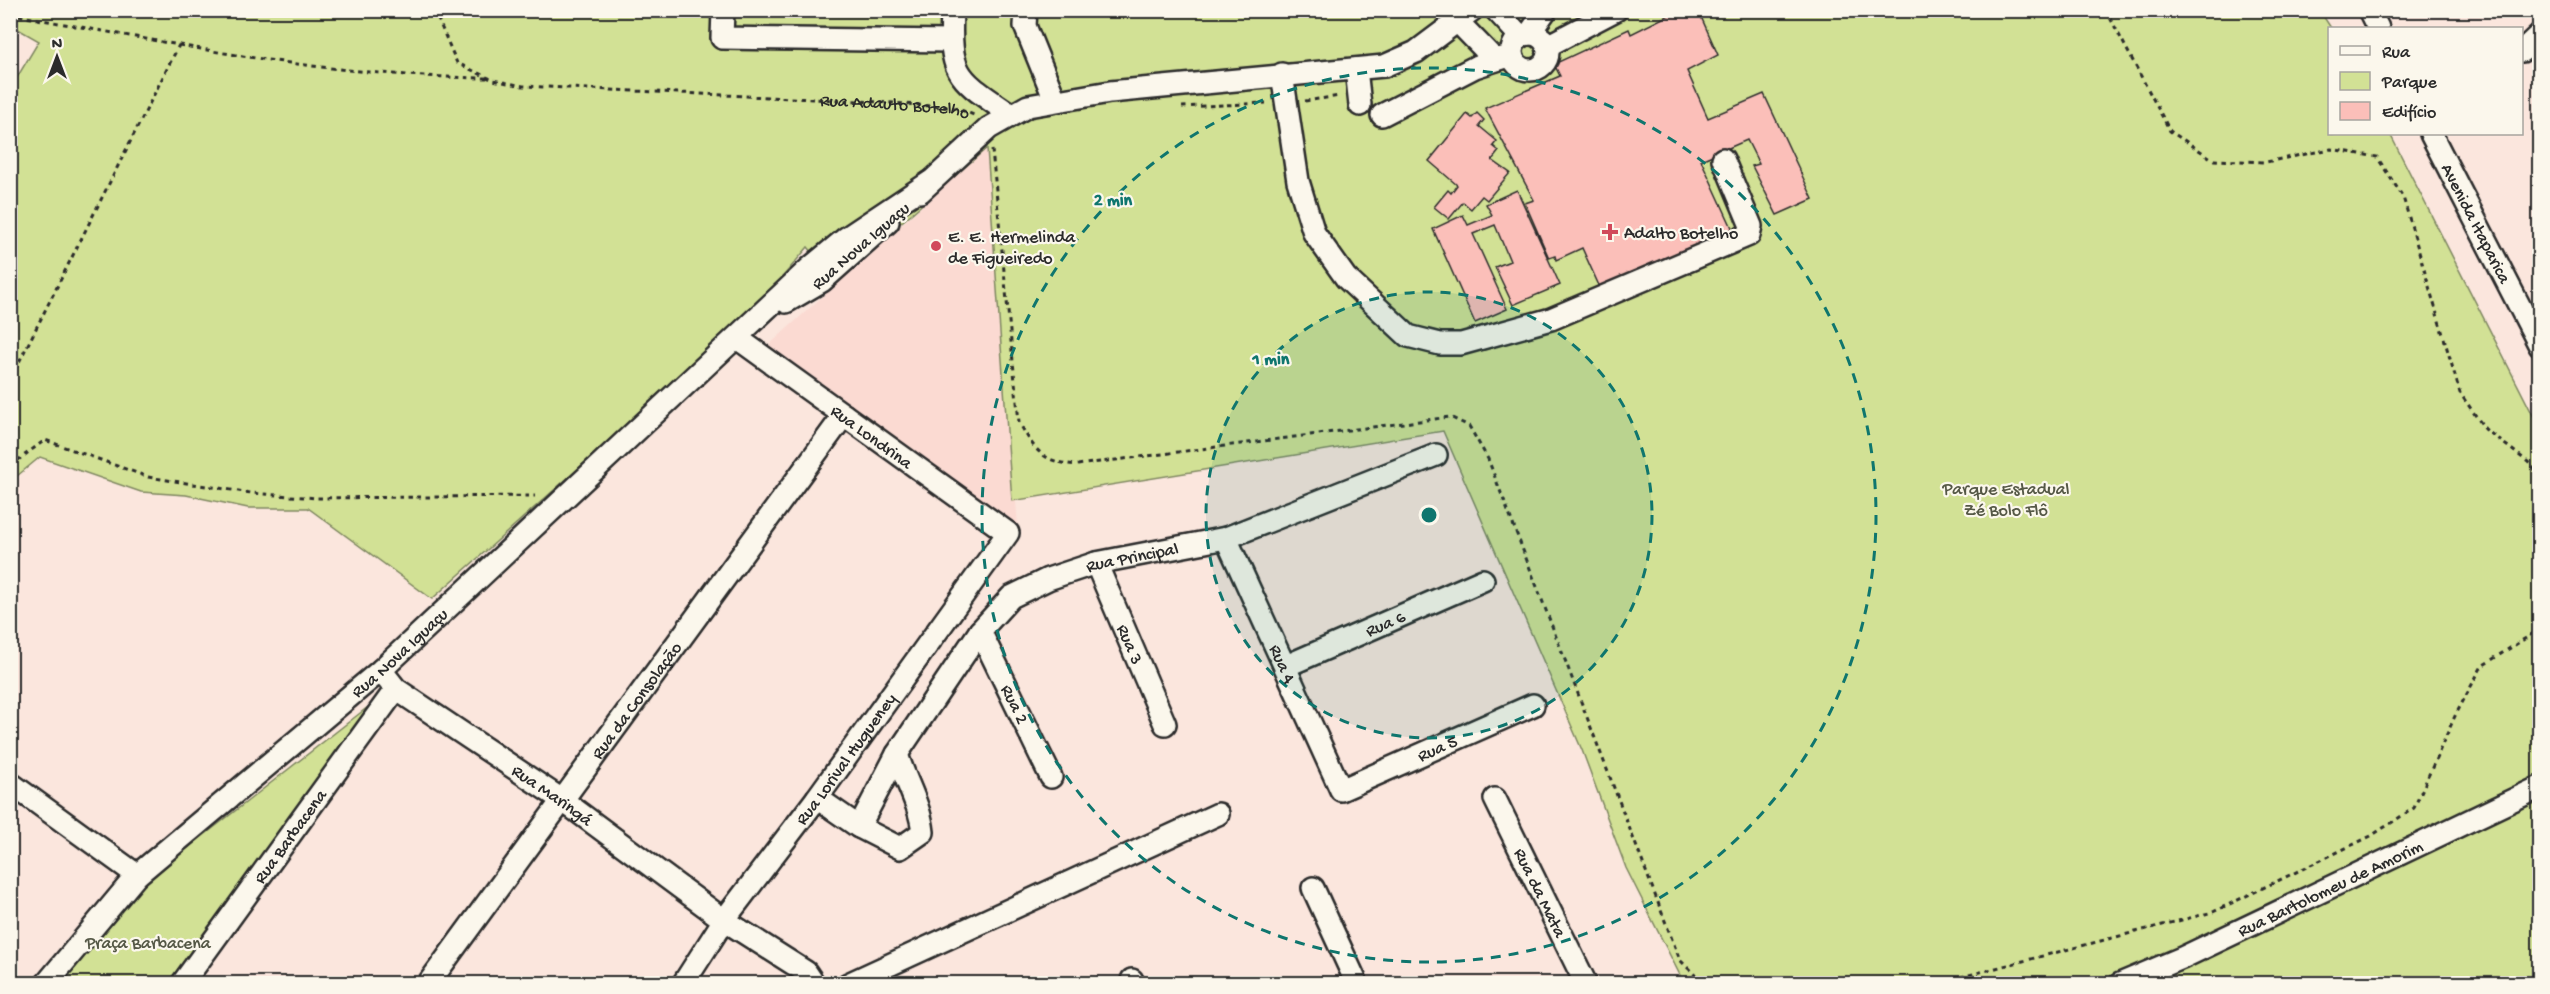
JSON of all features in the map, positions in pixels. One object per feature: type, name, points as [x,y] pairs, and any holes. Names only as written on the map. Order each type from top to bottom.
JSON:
[{"type":"street","points":[[723,10],[722,38],[951,42]]},
{"type":"street","points":[[952,10],[951,42],[956,69],[971,87],[1010,114]]},
{"type":"street","points":[[1026,10],[1025,26],[1055,100]]},
{"type":"street","points":[[1496,10],[1521,46]]},
{"type":"street","points":[[1521,46],[1546,10]]},
{"type":"street","points":[[1382,115],[1438,85],[1521,46],[1616,10]]},
{"type":"street","points":[[2369,10],[2378,27]]},
{"type":"street","points":[[1465,16],[1521,46]]},
{"type":"street","name":"Rua Adauto Botelho","points":[[989,128],[1010,114],[1028,106],[1055,100],[1282,74],[1356,69],[1396,62],[1416,52],[1465,16]]},
{"type":"street","points":[[2523,50],[2540,34]]},
{"type":"street","points":[[1356,69],[1359,105]]},
{"type":"street","points":[[1282,74],[1298,181],[1314,233],[1346,278],[1408,336],[1440,344],[1461,344],[1551,319],[1749,235],[1751,226],[1723,159]]},
{"type":"street","name":"Rua Nova Iguaçu","points":[[46,984],[137,875],[381,670],[754,321],[822,281],[989,128]]},
{"type":"street","name":"Avenida Itaparica","points":[[2438,137],[2540,346]]},
{"type":"street","name":"Rua Londrina","points":[[737,338],[1008,533]]},
{"type":"street","name":"Rua da Consolação","points":[[428,984],[844,415]]},
{"type":"street","name":"Rua Principal","points":[[859,827],[897,754],[980,630],[1011,597],[1048,579],[1096,563],[1226,538],[1436,455]]},
{"type":"street","name":"Rua Lorival Hugueney","points":[[685,982],[724,920],[817,798],[1008,533]]},
{"type":"street","name":"Rua 4","points":[[1226,538],[1341,790]]},
{"type":"street","name":"Rua 3","points":[[1096,563],[1165,724]]},
{"type":"street","name":"Rua 6","points":[[1286,666],[1483,580]]},
{"type":"street","name":"Rua 2","points":[[980,630],[1051,777]]},
{"type":"street","name":"Rua Maringá","points":[[381,670],[396,689],[562,800],[724,920],[806,972],[814,984]]},
{"type":"street","name":"Rua Barbacena","points":[[182,984],[396,689]]},
{"type":"street","name":"Rua 5","points":[[1341,790],[1533,705]]},
{"type":"street","points":[[817,798],[859,827],[900,848],[923,832],[921,810],[903,775],[897,754]]},
{"type":"street","points":[[10,783],[137,875]]},
{"type":"street","name":"Rua Bartolomeu de Amorim","points":[[2120,984],[2181,958],[2540,787]]},
{"type":"street","name":"Rua da Mata","points":[[1495,799],[1587,984]]},
{"type":"street","points":[[848,984],[1218,814]]},
{"type":"street","points":[[1313,888],[1358,984]]},
{"type":"path","name":"Rua Adauto Botelho","points":[[434,10],[457,63],[489,78],[523,86],[880,102],[956,108],[977,116],[989,128]]},
{"type":"path","points":[[2106,10],[2170,131],[2214,160],[2266,162],[2331,149],[2377,157],[2403,197],[2460,393],[2486,429],[2528,462],[2540,476]]},
{"type":"path","points":[[10,14],[270,62],[346,71],[489,78]]},
{"type":"path","points":[[10,380],[179,45]]},
{"type":"path","points":[[989,128],[1019,422],[1034,450],[1060,464],[1077,465],[1450,417],[1469,426],[1488,459],[1680,960],[1704,984]]},
{"type":"path","points":[[10,466],[45,440],[148,477],[251,493],[317,498],[533,498],[542,490]]},
{"type":"path","points":[[1934,984],[2213,912],[2371,836],[2414,808],[2455,716],[2482,666],[2540,629]]},
{"type":"shaded area","name":"E. E. Hermelinda de Figueiredo","points":[[987,147],[1018,526],[768,346]]},
{"type":"green space","name":"Parque Estadual Zé Bolo Flô","points":[[11,10],[2320,11],[2330,27],[2328,27],[2328,135],[2391,135],[2539,427],[2539,983],[1684,983],[1626,868],[1582,750],[1443,431],[1012,501],[987,148],[835,280],[808,247],[748,317],[432,599],[308,508],[248,508],[186,495],[141,492],[40,457],[11,481],[10,89],[39,41],[11,25]]},
{"type":"green space","name":"Praça Barbacena","points":[[373,703],[168,983],[61,984],[143,883]]},
{"type":"building","points":[[1679,10],[1698,10],[1718,55],[1687,71],[1708,118],[1764,94],[1813,199],[1777,215],[1752,166],[1759,164],[1747,140],[1701,160],[1734,232],[1601,290],[1582,248],[1556,260],[1555,256],[1549,258],[1525,203],[1534,200],[1485,108],[1560,76],[1554,64],[1629,29],[1631,34]]},
{"type":"building","points":[[1477,113],[1484,120],[1479,126],[1497,141],[1493,146],[1499,151],[1492,160],[1510,173],[1487,200],[1482,196],[1471,209],[1463,202],[1449,219],[1434,207],[1448,190],[1451,193],[1457,185],[1429,161],[1467,114],[1472,118]]},
{"type":"building","points":[[1517,190],[1560,285],[1513,305],[1495,267],[1510,261],[1495,225],[1473,234],[1507,309],[1475,323],[1433,229],[1463,215],[1468,225],[1492,215],[1486,204]]},
{"type":"place","name":"Adalto Botelho","points":[[1610,232]]},
{"type":"place","name":"E. E. Hermelinda de Figueiredo","points":[[936,246]]}]
